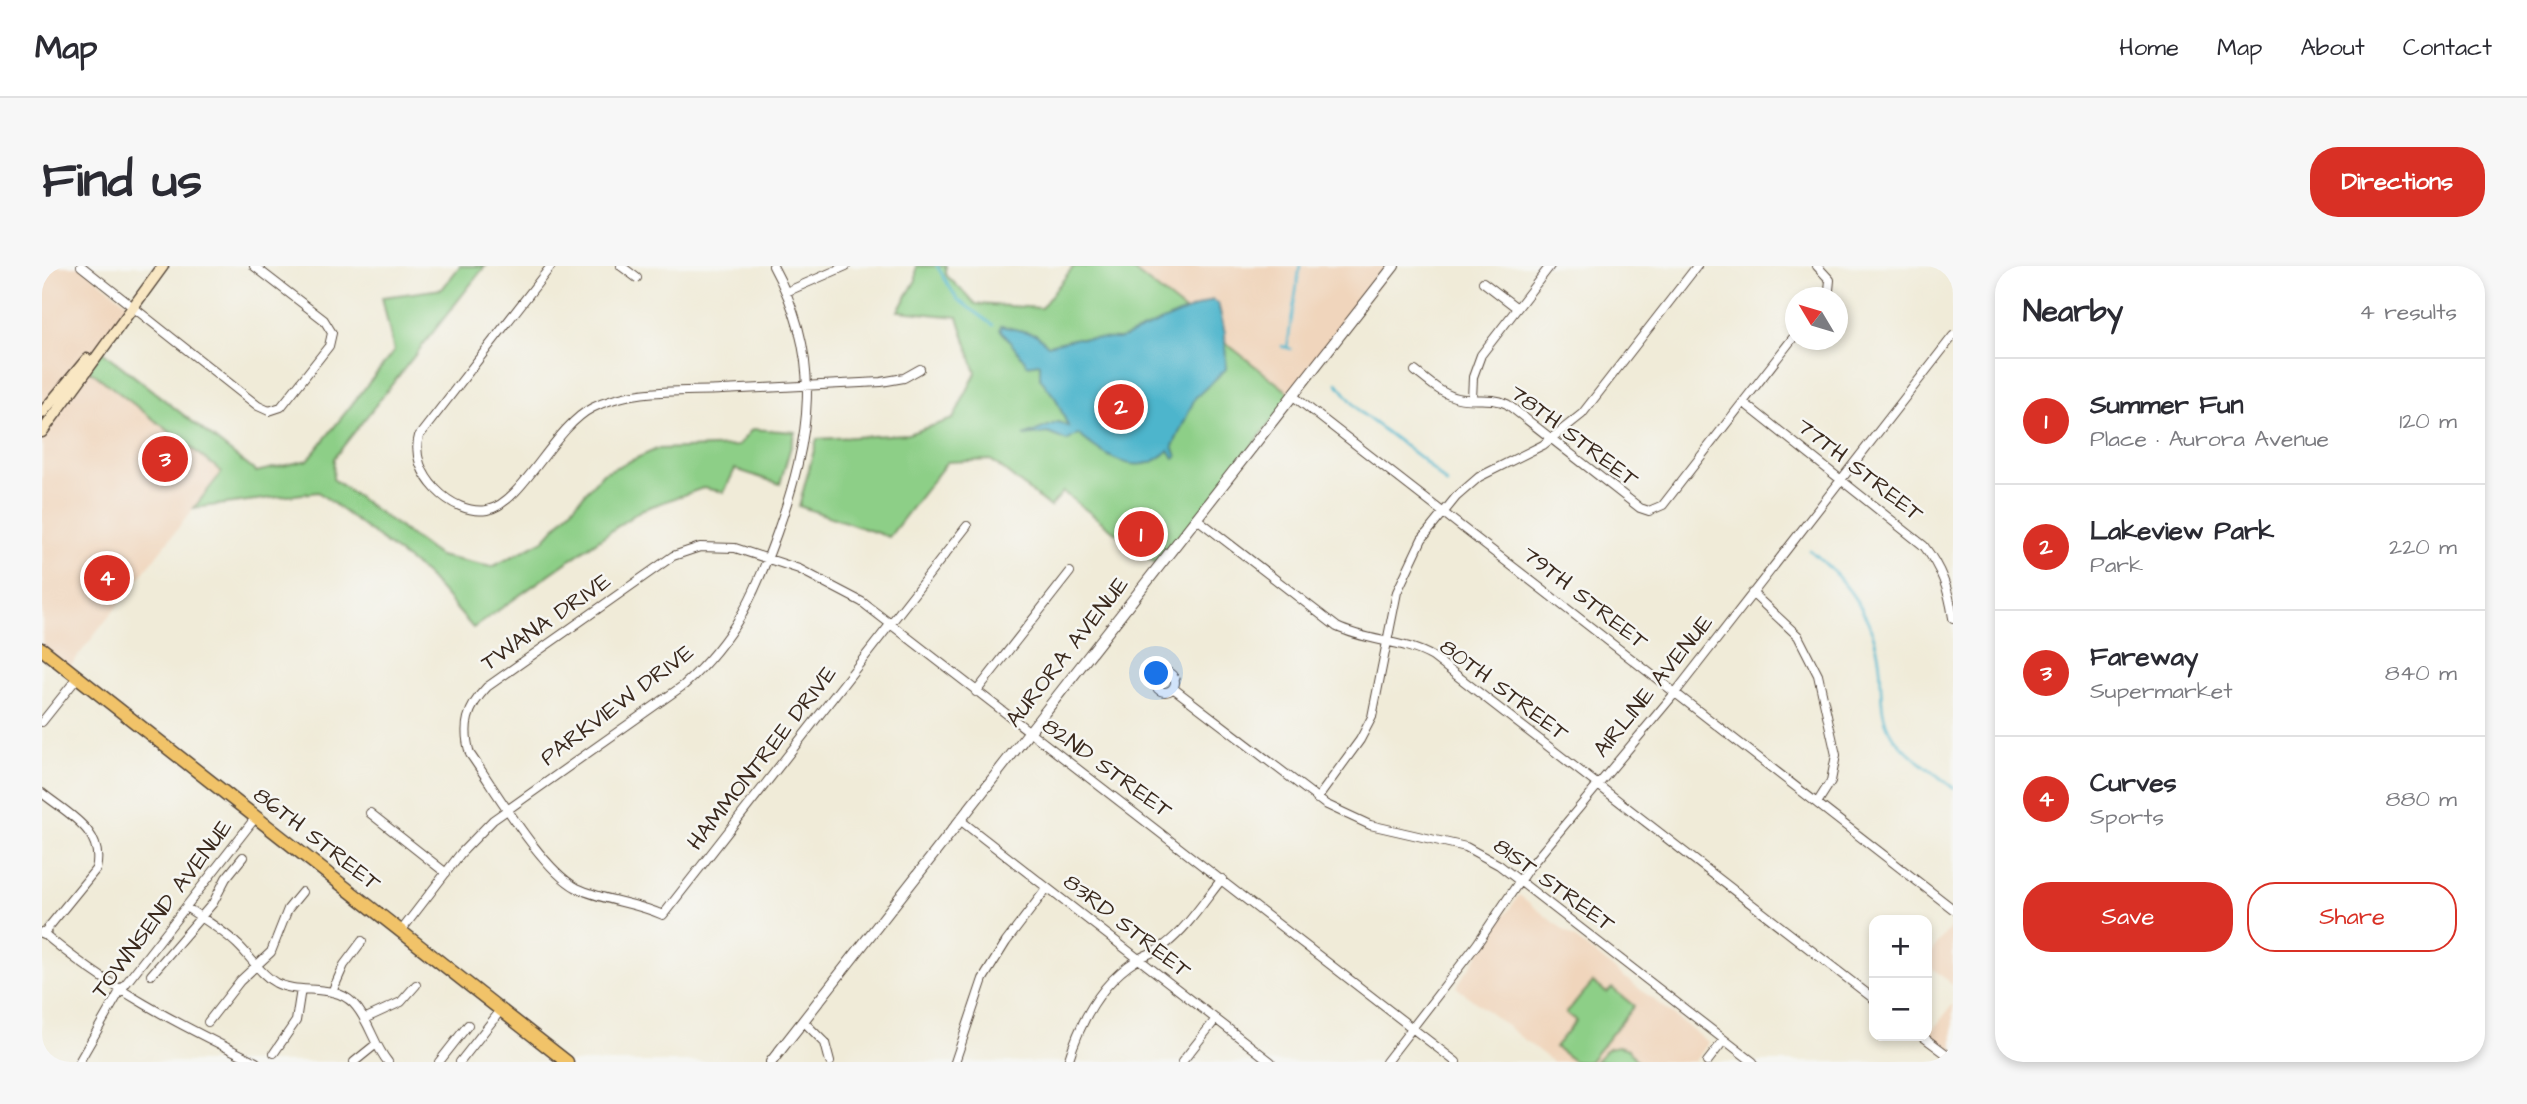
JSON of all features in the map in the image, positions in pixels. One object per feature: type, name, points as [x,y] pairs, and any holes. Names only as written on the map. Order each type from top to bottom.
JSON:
[{"type":"main road","points":[[42,432],[163,266]]},
{"type":"main road","points":[[42,413],[132,307]]},
{"type":"main road","name":"86TH STREET","points":[[42,649],[567,1062]]},
{"type":"street","points":[[81,266],[258,406],[269,411],[281,407],[329,346],[332,333],[324,320],[254,266]]},
{"type":"street","points":[[551,266],[426,426],[417,444],[417,462],[428,481],[458,504],[474,511],[495,508],[513,494],[565,429],[585,412],[613,400],[655,392],[881,382],[904,379],[920,369]]},
{"type":"street","points":[[621,266],[637,278]]},
{"type":"street","name":"PARKVIEW DRIVE","points":[[401,931],[476,836],[508,808],[684,685],[709,663],[738,624],[767,559],[801,461],[807,414],[807,386],[799,330],[786,292],[773,266]]},
{"type":"street","points":[[786,292],[846,266]]},
{"type":"street","name":"AURORA AVENUE","points":[[771,1062],[1394,266]]},
{"type":"street","points":[[1472,399],[1476,363],[1550,266]]},
{"type":"street","points":[[1317,799],[1360,740],[1372,718],[1403,573],[1422,539],[1444,512],[1481,475],[1552,439],[1582,414],[1697,266]]},
{"type":"street","points":[[1817,266],[1826,274],[1831,283],[1829,287]]},
{"type":"street","points":[[1483,282],[1517,308]]},
{"type":"street","name":"AIRLINE AVENUE","points":[[1386,1062],[1470,954],[1520,880],[1596,785],[1675,693],[1842,478],[1949,348],[1953,336]]},
{"type":"street","points":[[1743,402],[1785,348]]},
{"type":"street","name":"78TH STREET","points":[[1415,371],[1448,395],[1497,399],[1507,404],[1640,508],[1652,510],[1664,505],[1743,402]]},
{"type":"street","name":"79TH STREET","points":[[1292,395],[1953,909]]},
{"type":"street","name":"77TH STREET","points":[[1743,402],[1842,478],[1924,546],[1950,587],[1953,618]]},
{"type":"street","name":"80TH STREET","points":[[1196,517],[1337,627],[1356,636],[1418,649],[1433,657],[1869,995]]},
{"type":"street","name":"HAMMONTREE DRIVE","points":[[508,808],[546,861],[567,881],[592,894],[617,899],[663,915],[967,526]]},
{"type":"street","name":"82ND STREET","points":[[673,556],[700,547],[719,546],[767,559],[831,584],[891,624],[1028,733],[1222,879],[1456,1062]]},
{"type":"street","name":"TWANA DRIVE","points":[[508,808],[470,754],[466,736],[469,710],[487,687],[673,556]]},
{"type":"street","points":[[976,692],[1070,572]]},
{"type":"street","points":[[1752,593],[1798,636],[1818,675],[1836,755],[1830,781],[1816,803]]},
{"type":"street","points":[[42,722],[78,677]]},
{"type":"street","name":"81ST STREET","points":[[1173,688],[1317,799],[1370,825],[1466,847],[1499,865],[1753,1062]]},
{"type":"street","points":[[42,793],[93,834],[98,850],[96,869],[43,933],[77,962],[167,1019],[256,1062]]},
{"type":"street","points":[[370,813],[446,873]]},
{"type":"street","name":"TOWNSEND AVENUE","points":[[79,1062],[120,990],[256,817]]},
{"type":"street","name":"83RD STREET","points":[[960,820],[1271,1062]]},
{"type":"street","points":[[151,975],[201,918],[243,857]]},
{"type":"street","points":[[1068,1062],[1081,1026],[1098,996],[1139,959],[1163,947],[1179,933],[1222,879]]},
{"type":"street","points":[[955,1062],[973,1006],[993,960],[1047,888]]},
{"type":"street","points":[[208,1022],[240,981],[271,952],[288,909],[302,892]]},
{"type":"street","points":[[186,907],[237,944],[258,967],[279,984],[331,992],[351,1001],[364,1019],[375,1045],[388,1062]]},
{"type":"street","points":[[331,992],[344,965],[362,941]]},
{"type":"street","points":[[364,1019],[401,1002],[416,985]]},
{"type":"street","points":[[274,1053],[296,1021],[300,989]]},
{"type":"street","points":[[460,1062],[501,1010]]},
{"type":"street","points":[[1182,1062],[1216,1019]]},
{"type":"street","points":[[803,1021],[825,1043],[830,1062]]},
{"type":"street","points":[[439,1062],[468,1025]]},
{"type":"street","points":[[1707,1062],[1724,1040]]},
{"type":"street","points":[[1929,1041],[1953,1059]]},
{"type":"street","points":[[354,1062],[375,1045]]},
{"type":"shaded area","points":[[42,266],[81,266],[132,307],[42,413]]},
{"type":"shaded area","points":[[1128,266],[1394,266],[1292,395]]},
{"type":"shaded area","points":[[88,369],[222,472],[68,669],[42,649],[42,432]]},
{"type":"shaded area","points":[[1519,895],[1709,1043],[1694,1062],[1553,1062],[1456,987]]},
{"type":"shaded area","points":[[1953,924],[1953,985],[1932,968],[1932,951]]},
{"type":"shaded area","points":[[1953,1004],[1953,1059],[1929,1041],[1932,1041],[1932,1031]]},
{"type":"green space","points":[[460,266],[485,266],[334,458],[333,479],[439,556],[492,567],[544,540],[603,473],[657,449],[738,446],[752,429],[795,432],[780,484],[735,469],[724,492],[703,488],[641,510],[473,628],[425,573],[318,492],[194,508],[222,472],[88,369],[102,351],[256,472],[308,460],[394,351],[382,297],[442,289]]},
{"type":"green space","points":[[916,266],[946,266],[946,275],[976,304],[1041,308],[1074,266],[1128,266],[1292,395],[1159,566],[1063,492],[1050,507],[991,460],[947,462],[889,537],[799,506],[817,439],[908,434],[953,419],[976,373],[958,317],[898,311],[916,280]]},
{"type":"green space","points":[[1593,982],[1607,993],[1612,988],[1634,1006],[1589,1062],[1575,1062],[1555,1047],[1576,1021],[1566,1013]]},
{"type":"green space","points":[[1618,1046],[1629,1049],[1637,1062],[1595,1062],[1608,1048]]},
{"type":"water","points":[[1212,300],[1218,303],[1225,333],[1226,369],[1195,398],[1173,446],[1177,457],[1174,458],[1169,450],[1146,464],[1134,464],[1110,457],[1078,434],[1067,441],[1048,433],[1024,436],[1058,422],[1068,426],[1056,399],[1040,378],[1040,363],[1028,365],[1000,329],[1001,326],[1036,334],[1048,345],[1077,338],[1120,339]]},
{"type":"waterway","points":[[937,266],[957,299],[993,325]]},
{"type":"waterway","points":[[1287,348],[1300,266]]},
{"type":"waterway","points":[[1282,346],[1291,349]]},
{"type":"waterway","points":[[1337,383],[1361,413],[1422,459],[1447,484]]},
{"type":"waterway","points":[[1810,550],[1836,574],[1866,617],[1877,649],[1883,711],[1892,735],[1953,788]]},
{"type":"place","name":"Lakeview Park","points":[[1121,407]]},
{"type":"place","name":"Fareway","points":[[165,459]]},
{"type":"place","name":"Summer Fun","points":[[1141,534]]},
{"type":"place","name":"Curves","points":[[107,578]]}]
